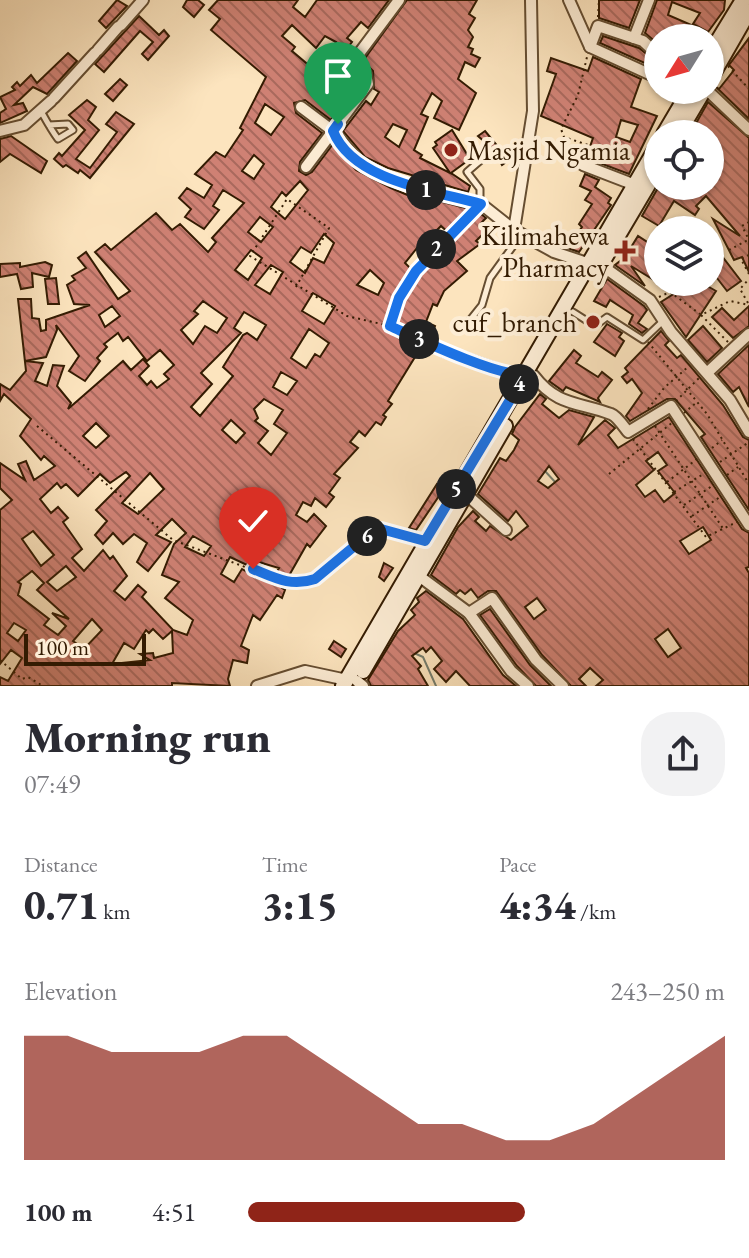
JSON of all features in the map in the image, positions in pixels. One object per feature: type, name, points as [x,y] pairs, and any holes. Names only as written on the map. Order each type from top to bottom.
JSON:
[{"type":"main road","points":[[724,35],[743,0]]},
{"type":"main road","points":[[724,42],[749,11]]},
{"type":"main road","points":[[353,684],[466,494],[529,376],[573,312],[644,169]]},
{"type":"main road","points":[[353,684],[425,541],[644,190]]},
{"type":"street","points":[[0,131],[24,125],[42,113],[143,0]]},
{"type":"street","points":[[306,167],[368,84],[366,74],[356,66],[355,59],[399,0]]},
{"type":"street","points":[[518,232],[533,111],[531,0]]},
{"type":"street","points":[[569,0],[590,47],[644,70]]},
{"type":"street","points":[[634,38],[649,0]]},
{"type":"street","points":[[590,47],[598,26],[644,42]]},
{"type":"street","points":[[720,104],[749,130]]},
{"type":"street","points":[[301,107],[333,131],[360,163],[395,181],[480,204],[518,232],[554,252],[596,265],[650,300],[749,432]]},
{"type":"street","points":[[583,165],[635,185]]},
{"type":"street","points":[[707,372],[749,334]]},
{"type":"street","points":[[444,351],[512,375],[529,376],[562,401],[611,414],[628,432],[671,406],[747,522]]},
{"type":"street","points":[[466,494],[506,530]]},
{"type":"street","points":[[315,579],[369,534],[381,529],[425,541]]},
{"type":"street","points":[[419,576],[469,613],[511,671],[528,686]]},
{"type":"street","points":[[469,613],[492,598],[536,660],[563,686]]},
{"type":"street","points":[[257,686],[305,671],[353,684]]},
{"type":"lane","points":[[42,113],[49,125],[61,140],[73,130],[68,124],[49,125]]},
{"type":"lane","points":[[480,204],[480,189],[467,172],[489,153]]},
{"type":"lane","points":[[466,325],[482,305],[490,278],[518,232]]},
{"type":"lane","points":[[573,312],[595,326],[607,317],[645,339],[663,321]]},
{"type":"path","points":[[598,26],[599,0]]},
{"type":"path","points":[[583,165],[588,145],[564,137],[561,129],[578,95],[590,47]]},
{"type":"path","points":[[724,65],[749,89]]},
{"type":"path","points":[[296,287],[329,228],[287,199],[250,256],[296,287],[347,316],[390,326],[444,351]]},
{"type":"path","points":[[390,326],[399,298],[416,271],[480,204]]},
{"type":"path","points":[[729,250],[749,240],[742,226],[749,222]]},
{"type":"path","points":[[749,255],[741,259],[749,274],[740,289],[749,305]]},
{"type":"path","points":[[650,300],[670,292],[724,337],[731,351]]},
{"type":"path","points":[[701,315],[730,301],[749,305]]},
{"type":"path","points":[[645,339],[697,402],[749,484]]},
{"type":"path","points":[[695,360],[648,406],[648,418],[702,493],[724,530]]},
{"type":"path","points":[[671,406],[707,372]]},
{"type":"path","points":[[609,474],[697,402]]},
{"type":"path","points":[[37,426],[173,540],[293,585],[315,579]]},
{"type":"path","points":[[628,432],[707,538],[747,522]]},
{"type":"path","points":[[666,482],[722,440]]},
{"type":"path","points":[[683,506],[738,467]]},
{"type":"path","points":[[691,517],[728,492]]},
{"type":"path","points":[[0,660],[22,679],[28,677],[43,686]]},
{"type":"building","points":[[117,0],[127,6],[106,28],[99,21]]},
{"type":"building","points":[[187,0],[198,0],[204,5],[194,17],[183,7]]},
{"type":"building","points":[[218,0],[298,0],[293,7],[305,17],[317,0],[389,0],[368,28],[361,22],[347,38],[352,42],[341,56],[359,82],[331,120],[305,100],[294,103],[296,113],[322,133],[300,162],[299,171],[306,175],[312,172],[333,144],[356,170],[391,188],[417,199],[420,196],[477,211],[486,218],[481,223],[487,230],[476,241],[480,244],[457,261],[467,271],[444,291],[437,306],[433,304],[426,322],[435,326],[431,336],[423,333],[415,357],[388,401],[392,404],[383,415],[386,417],[381,425],[376,422],[365,436],[359,431],[350,442],[358,448],[334,474],[340,478],[329,493],[334,497],[326,507],[315,498],[311,506],[303,502],[296,515],[307,522],[314,514],[326,526],[310,547],[307,544],[282,588],[285,590],[282,598],[277,595],[260,620],[253,615],[241,646],[249,650],[247,663],[233,660],[228,679],[230,686],[172,683],[172,686],[0,686],[0,677],[8,681],[22,658],[11,650],[0,664],[0,510],[12,500],[0,488],[0,463],[25,480],[18,464],[26,461],[34,480],[55,466],[44,456],[41,460],[20,436],[31,419],[4,394],[0,401],[0,384],[10,390],[26,371],[18,299],[31,299],[32,318],[39,319],[41,331],[46,330],[46,320],[90,305],[74,304],[67,285],[75,280],[72,276],[86,268],[78,258],[86,252],[118,299],[130,291],[95,252],[105,244],[111,250],[156,213],[172,230],[180,224],[208,252],[216,242],[212,238],[244,203],[223,190],[213,206],[219,210],[204,229],[185,217],[191,209],[179,198],[187,188],[204,198],[212,185],[195,174],[216,152],[225,157],[243,130],[240,128],[266,77],[211,30],[220,19],[209,10]],"holes":[[[292,25],[316,48],[325,36],[336,42],[325,62],[330,66],[320,81],[308,73],[312,68],[292,51],[295,47],[282,36]],[[265,104],[284,117],[271,135],[255,123]],[[254,155],[264,164],[254,179],[242,171]],[[300,181],[308,190],[285,219],[271,207],[282,192],[286,196]],[[260,217],[273,227],[261,242],[248,232]],[[441,226],[452,236],[438,249],[428,239]],[[324,234],[334,243],[324,263],[313,258],[305,273],[290,262],[301,247],[311,253]],[[417,248],[429,259],[416,274],[405,263]],[[251,250],[262,258],[248,280],[235,270]],[[271,265],[283,272],[270,294],[255,285]],[[370,270],[384,283],[378,295],[357,285]],[[313,293],[335,306],[324,324],[302,311]],[[203,301],[227,318],[217,333],[205,326],[193,344],[181,330],[198,314],[194,311]],[[112,306],[120,316],[105,327],[99,315]],[[244,312],[266,325],[257,340],[247,333],[243,335],[223,367],[233,376],[200,416],[191,407],[212,384],[201,373],[241,333],[234,328]],[[56,325],[79,356],[69,371],[85,381],[100,361],[97,358],[107,347],[104,344],[118,333],[123,341],[128,337],[147,361],[160,350],[174,365],[164,374],[169,379],[157,388],[151,381],[147,385],[139,376],[149,366],[143,359],[131,370],[123,361],[68,409],[71,403],[57,386],[64,366],[53,365],[47,386],[35,381],[43,363],[25,361],[46,357],[57,330]],[[309,329],[329,343],[320,357],[315,354],[306,368],[291,358]],[[281,372],[297,381],[287,395],[273,387]],[[264,399],[283,410],[274,424],[287,433],[271,455],[258,443],[268,431],[255,421],[258,418],[254,409]],[[231,420],[245,433],[236,443],[222,430]],[[96,423],[109,436],[96,448],[83,436]],[[126,472],[130,476],[96,510],[107,521],[95,535],[103,544],[113,533],[123,544],[134,534],[147,543],[137,562],[148,571],[171,542],[156,535],[172,519],[186,533],[174,544],[162,575],[179,582],[165,598],[193,620],[187,635],[173,630],[142,597],[146,592],[138,585],[125,600],[114,591],[127,576],[113,556],[110,559],[103,550],[84,571],[72,558],[82,549],[63,522],[68,518],[58,507],[51,513],[40,499],[57,483],[61,488],[66,484],[78,496],[100,474],[110,483]],[[150,473],[164,489],[138,514],[122,503]],[[33,531],[54,555],[41,566],[22,539]],[[193,536],[211,546],[204,556],[185,547]],[[230,557],[249,566],[252,560],[279,568],[271,582],[262,575],[259,579],[242,569],[234,582],[221,574]],[[66,566],[76,577],[57,591],[47,582]],[[32,571],[44,583],[37,590],[69,619],[52,613],[66,626],[58,635],[44,625],[49,619],[18,595],[21,584],[18,582]],[[92,619],[102,630],[84,649],[73,641]],[[14,623],[26,630],[18,641],[7,633]],[[153,629],[163,639],[172,631],[173,653],[154,658],[153,653],[140,654],[150,660],[112,664],[124,643],[134,649],[146,630],[149,633]]]},
{"type":"building","points":[[407,0],[477,0],[469,14],[475,18],[468,30],[473,37],[468,47],[473,49],[471,54],[480,58],[475,67],[465,62],[458,79],[476,93],[459,130],[434,118],[442,101],[432,93],[421,114],[428,117],[414,150],[422,155],[420,158],[450,173],[433,148],[437,145],[435,142],[452,130],[470,159],[451,173],[470,186],[468,192],[388,168],[365,157],[343,131],[366,101],[371,105],[379,92],[374,89],[373,71],[363,61]],"holes":[[[393,124],[407,130],[399,147],[385,137]]]},
{"type":"building","points":[[599,0],[640,0],[629,28],[599,18]]},
{"type":"building","points":[[657,0],[725,0],[724,10],[714,24],[693,24],[700,13],[672,2],[668,15],[689,24],[648,24]]},
{"type":"building","points":[[139,16],[159,35],[164,30],[169,36],[148,60],[142,54],[153,42],[140,31],[104,72],[95,64]]},
{"type":"building","points":[[603,36],[639,48],[644,52],[644,63],[600,43]]},
{"type":"building","points":[[749,38],[749,119],[724,95],[724,83],[734,70],[729,65]]},
{"type":"building","points":[[68,53],[77,61],[47,94],[33,87],[14,105],[23,103],[27,111],[0,123],[0,113],[6,109],[0,97],[15,90],[12,87],[17,82],[20,86],[31,75],[37,83]]},
{"type":"building","points":[[593,57],[641,79],[631,107],[657,116],[655,120],[644,120],[644,143],[629,174],[586,158],[593,138],[541,116],[556,74],[547,71],[551,58],[588,71]],"holes":[[[621,120],[638,125],[630,142],[616,137]]]},
{"type":"building","points":[[120,79],[127,85],[113,101],[105,94]]},
{"type":"building","points":[[87,100],[96,107],[88,120],[99,130],[76,159],[90,168],[117,132],[106,124],[116,112],[134,124],[90,178],[80,170],[78,173],[66,165],[63,167],[54,159],[59,153],[62,156],[85,130],[69,115]]},
{"type":"building","points":[[707,104],[710,104],[749,138],[749,272],[742,257],[734,260],[724,240],[724,226],[740,236],[709,200],[724,200],[724,120],[698,120]]},
{"type":"building","points":[[485,131],[509,160],[502,165],[494,150],[478,136]]},
{"type":"building","points":[[11,136],[47,161],[41,173],[10,154],[0,162],[0,139]]},
{"type":"building","points":[[585,174],[599,180],[595,187],[611,198],[608,203],[611,205],[579,252],[567,248],[582,227],[579,224],[592,204],[585,200],[591,191],[580,186]]},
{"type":"building","points":[[651,200],[702,200],[696,206],[699,209],[695,215],[674,201],[665,216],[642,216]]},
{"type":"building","points":[[638,236],[644,240],[644,274],[631,266],[644,285],[615,265],[625,257]]},
{"type":"building","points":[[724,259],[741,281],[727,291],[724,287]]},
{"type":"building","points":[[45,262],[52,265],[49,277],[32,273],[33,287],[21,289],[17,274],[0,277],[0,264],[20,263],[20,267]]},
{"type":"building","points":[[56,278],[59,304],[48,304],[45,279]]},
{"type":"building","points":[[607,279],[647,310],[638,323],[647,329],[642,333],[629,324],[633,315],[610,300],[606,307],[594,301]]},
{"type":"building","points":[[670,296],[713,296],[686,337],[661,302]]},
{"type":"building","points":[[749,306],[749,326],[733,338],[712,317],[722,308],[734,320]]},
{"type":"building","points":[[607,324],[622,333],[619,337],[624,341],[615,356],[594,342]]},
{"type":"building","points":[[703,326],[722,348],[707,362],[688,340]]},
{"type":"building","points":[[661,331],[669,341],[665,345],[677,358],[681,355],[723,405],[743,437],[749,440],[749,510],[701,437],[705,434],[675,399],[667,399],[630,421],[626,416],[642,393],[632,379],[627,383],[622,377],[628,372],[625,368]]},
{"type":"building","points":[[749,345],[749,407],[739,387],[733,392],[718,374]]},
{"type":"building","points":[[574,350],[581,356],[576,363],[598,377],[602,372],[612,380],[598,398],[600,402],[566,387],[563,391],[549,381]]},
{"type":"building","points":[[540,394],[546,399],[542,404],[559,418],[569,410],[594,417],[578,445],[605,420],[615,428],[608,435],[618,448],[669,417],[742,529],[749,533],[749,567],[746,568],[749,573],[749,686],[596,686],[603,680],[590,668],[579,679],[586,686],[571,686],[542,655],[496,591],[488,591],[478,598],[471,589],[465,594],[460,590],[456,594],[431,575],[458,527],[473,511],[479,517],[475,521],[486,531],[490,526],[511,540],[528,526],[516,511],[508,521],[478,494],[500,458],[506,461],[514,450],[519,440],[512,434]],"holes":[[[658,452],[667,465],[658,471],[675,493],[664,502],[655,490],[645,497],[636,485],[654,470],[646,461]],[[549,466],[559,479],[548,488],[538,481]],[[703,527],[711,540],[689,554],[680,541]],[[537,598],[546,610],[534,619],[525,607]],[[668,629],[681,648],[668,657],[655,639]]]},
{"type":"building","points":[[437,484],[443,488],[439,496],[416,530],[409,528]]},
{"type":"building","points":[[384,563],[393,568],[384,581],[379,577]]},
{"type":"building","points":[[426,591],[463,619],[503,675],[516,686],[470,686],[456,671],[446,682],[434,669],[442,661],[431,647],[426,652],[423,648],[412,656],[421,666],[418,669],[428,686],[371,686],[368,680],[398,631],[415,615],[411,610],[419,602],[417,598]]},
{"type":"building","points":[[490,609],[530,665],[551,686],[536,686],[517,666],[480,615]]},
{"type":"building","points":[[334,641],[346,649],[341,657],[329,649]]},
{"type":"waterway","points":[[544,470],[556,483]]},
{"type":"waterway","points":[[414,653],[423,657],[436,686]]},
{"type":"place","name":"Masjid Ngamia","points":[[451,150]]},
{"type":"place","name":"Kilimahewa Pharmacy","points":[[625,251]]},
{"type":"place","name":"cuf_branch","points":[[593,322]]},
{"type":"route","points":[[253,569],[293,585],[315,579],[369,534],[381,529],[398,531],[425,541],[525,375],[512,375],[444,351],[390,326],[399,298],[416,271],[461,225],[459,223],[481,204],[395,181],[360,163],[336,138],[333,131],[338,124]]}]
